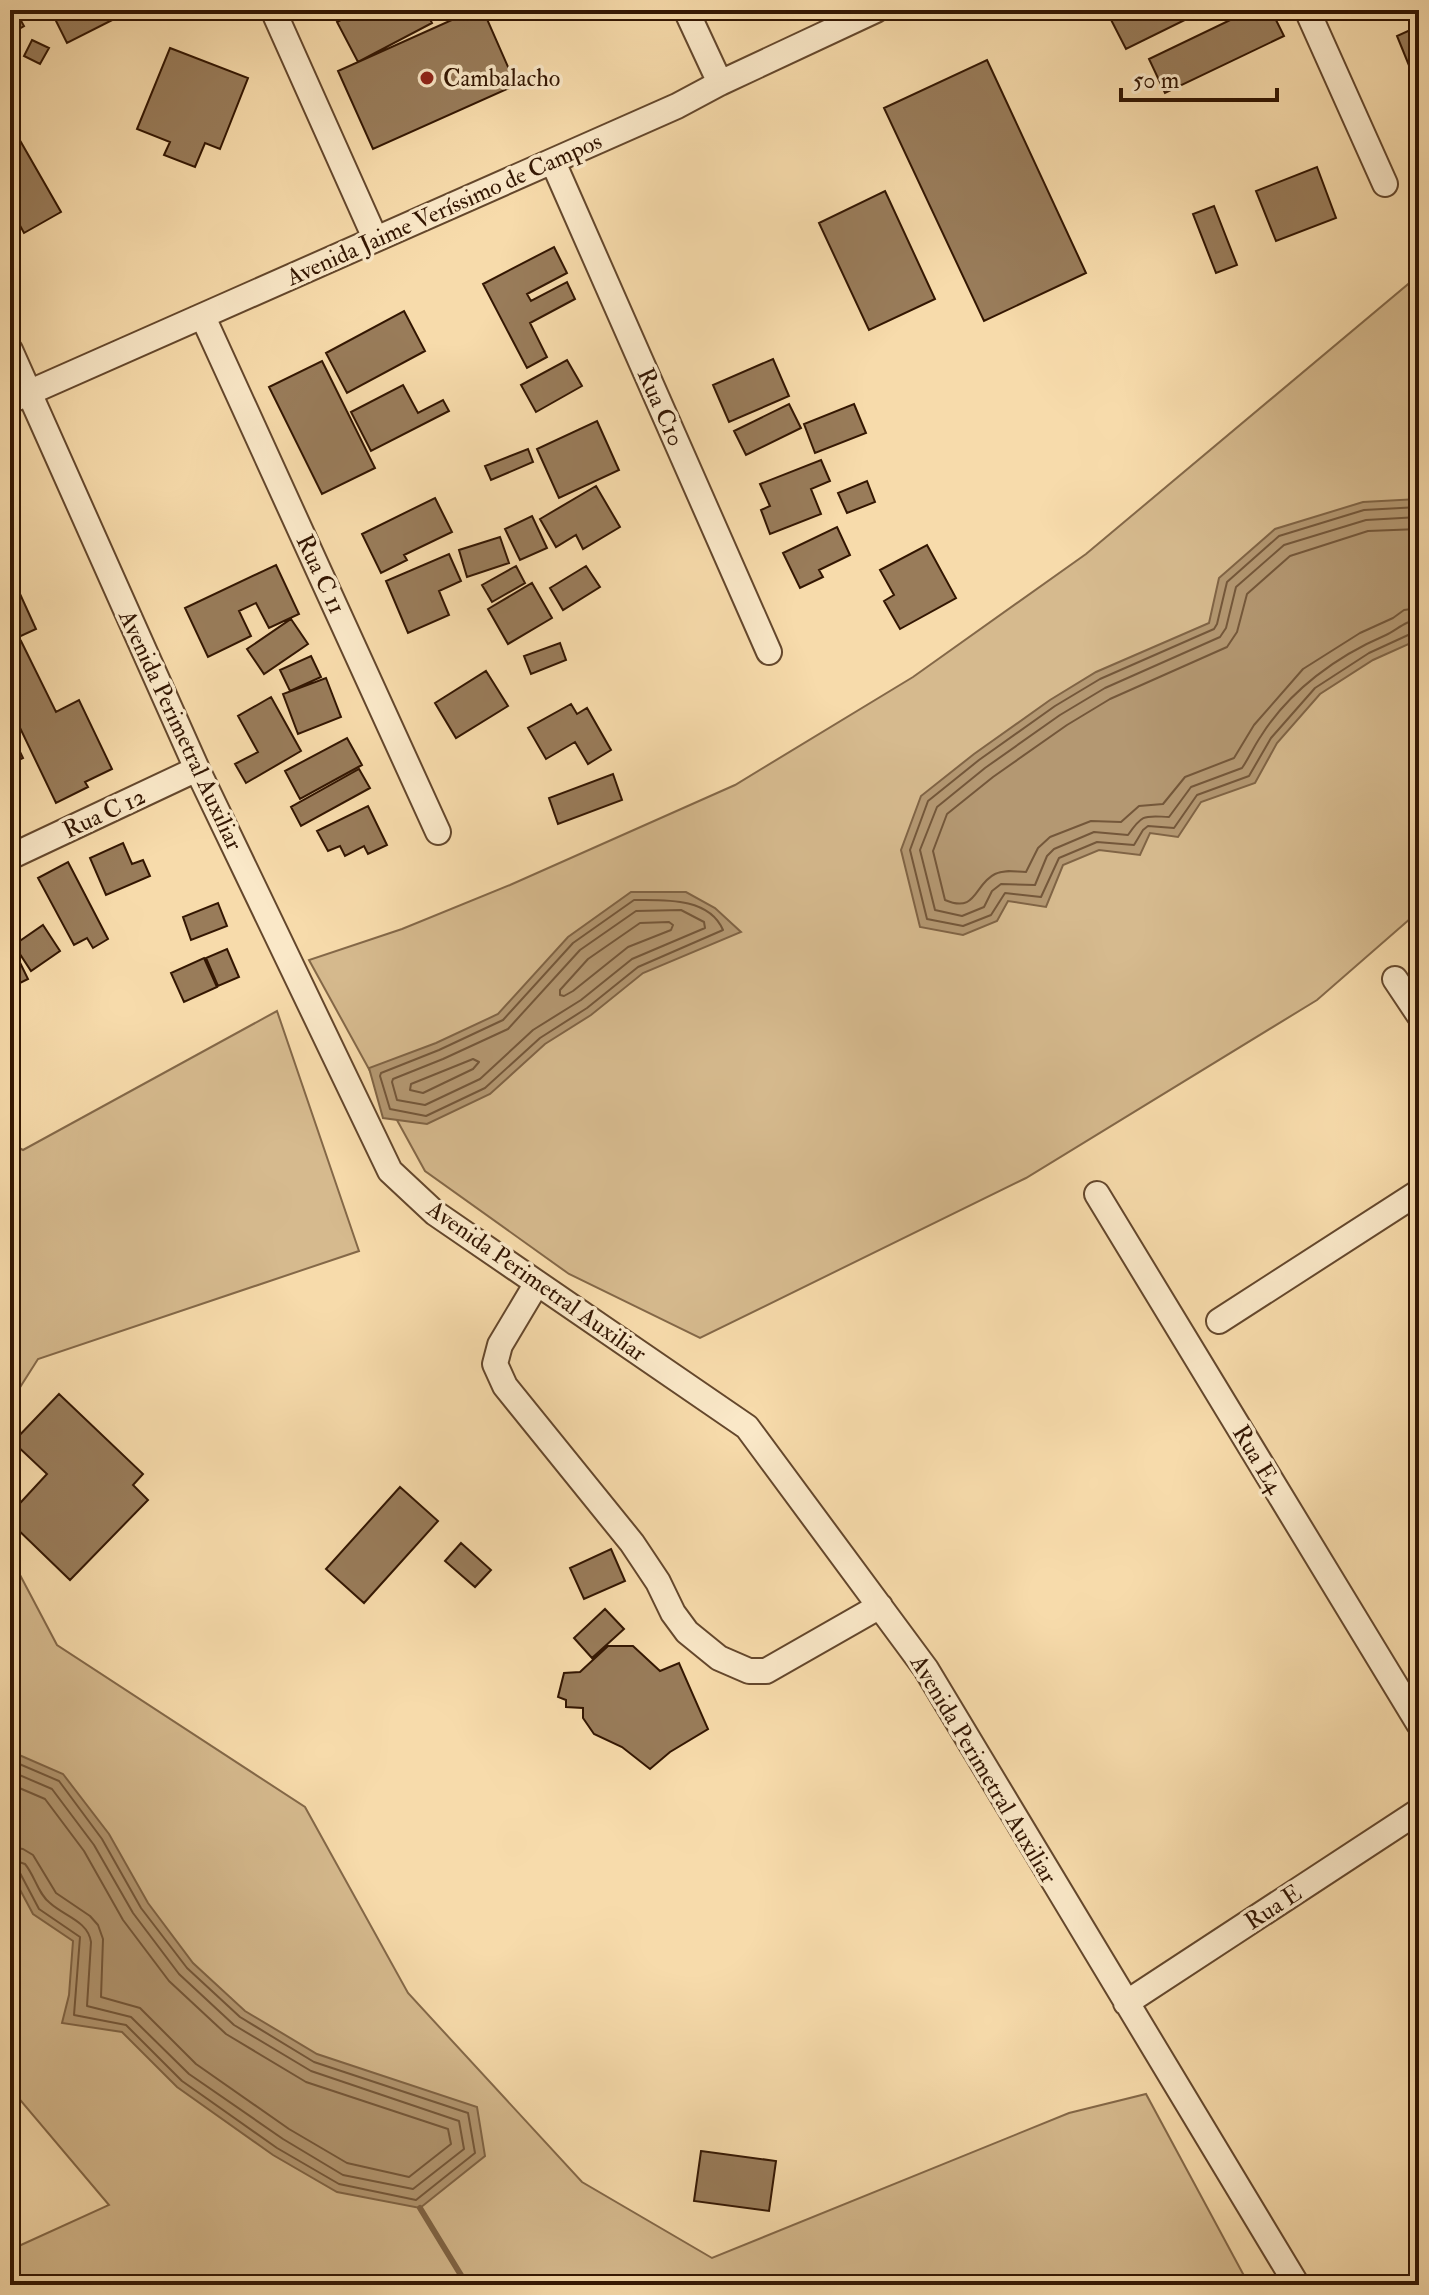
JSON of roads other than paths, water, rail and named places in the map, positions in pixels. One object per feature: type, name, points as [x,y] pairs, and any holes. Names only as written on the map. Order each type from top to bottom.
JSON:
[{"type":"street","points":[[273,10],[375,238]]},
{"type":"street","points":[[686,10],[720,83]]},
{"type":"street","name":"Avenida Jaime Veríssimo de Campos","points":[[20,397],[677,106],[876,10]]},
{"type":"street","points":[[1307,10],[1385,184]]},
{"type":"street","name":"Rua C10","points":[[553,162],[769,652]]},
{"type":"street","name":"Rua C 11","points":[[203,317],[438,832]]},
{"type":"street","name":"Avenida Perimetral Auxiliar","points":[[10,350],[20,397],[390,1171],[435,1213],[747,1427],[926,1669],[1297,2285]]},
{"type":"street","name":"Rua C 12","points":[[10,857],[197,769]]},
{"type":"street","points":[[1395,979],[1419,1015]]},
{"type":"street","points":[[1219,1321],[1419,1192]]},
{"type":"street","name":"Rua E4","points":[[1097,1194],[1419,1724]]},
{"type":"street","points":[[537,1283],[500,1345],[495,1364],[505,1386],[632,1543],[687,1632],[719,1658],[749,1671],[766,1671],[880,1606]]},
{"type":"street","name":"Rua E","points":[[1126,2003],[1419,1811]]},
{"type":"water","points":[[1418,499],[1419,634],[1411,643],[1373,660],[1320,694],[1277,743],[1255,783],[1201,802],[1178,837],[1150,833],[1140,855],[1099,850],[1063,865],[1046,907],[1008,901],[997,921],[963,935],[920,927],[901,850],[921,796],[1050,700],[1096,672],[1209,623],[1219,578],[1275,529],[1363,502]]},
{"type":"water","points":[[631,892],[686,892],[715,908],[741,932],[643,973],[591,1015],[545,1044],[490,1094],[427,1124],[383,1118],[369,1068],[436,1043],[498,1014],[568,937]]},
{"type":"water","points":[[10,1751],[63,1774],[109,1834],[148,1903],[193,1963],[245,2011],[317,2054],[477,2107],[485,2156],[420,2208],[337,2192],[273,2155],[177,2087],[122,2032],[62,2023],[69,1995],[73,1941],[33,1914],[10,1871]]},
{"type":"waterway","points":[[420,2208],[467,2285]]},
{"type":"place","name":"Cambalacho","points":[[427,78]]}]
